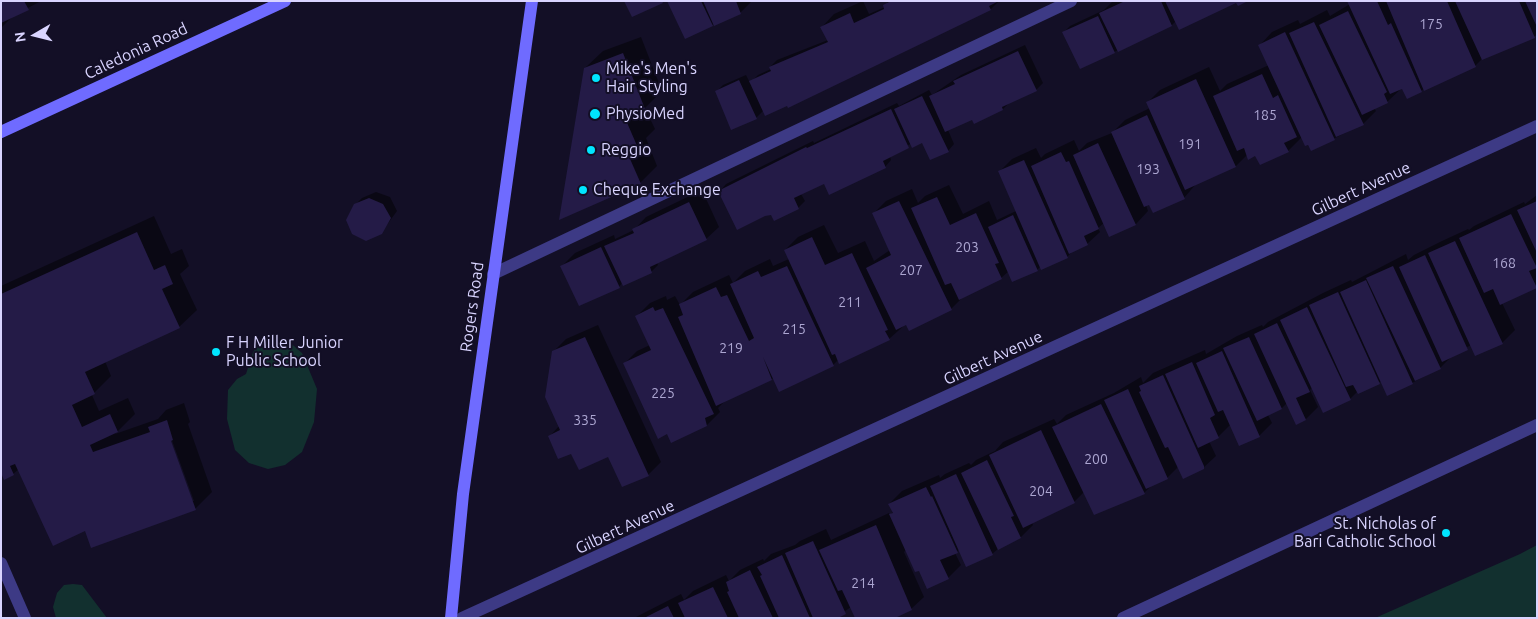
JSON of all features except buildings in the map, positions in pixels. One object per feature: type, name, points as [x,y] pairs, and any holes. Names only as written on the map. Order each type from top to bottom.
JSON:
[{"type":"street","name":"Caledonia Road","points":[[1,132],[285,1]]},
{"type":"street","name":"Rogers Road","points":[[451,618],[463,494],[532,1]]},
{"type":"street","points":[[493,274],[1072,1]]},
{"type":"street","name":"Gilbert Avenue","points":[[462,618],[1537,126]]},
{"type":"street","points":[[1123,618],[1537,424]]},
{"type":"street","points":[[1,564],[26,618]]},
{"type":"green space","points":[[266,337],[286,339],[302,353],[317,389],[314,422],[302,452],[285,465],[268,469],[249,463],[235,450],[227,419],[228,390],[237,379],[246,374],[253,352]]},
{"type":"green space","points":[[1537,545],[1537,618],[1375,618],[1520,554]]},
{"type":"green space","points":[[64,585],[82,585],[107,618],[56,618],[53,607],[57,593]]},
{"type":"place","name":"Mike's Men's Hair Styling","points":[[596,78]]},
{"type":"place","name":"PhysioMed","points":[[595,114]]},
{"type":"place","name":"Reggio","points":[[591,150]]},
{"type":"place","name":"Cheque Exchange","points":[[583,190]]},
{"type":"place","name":"F H Miller Junior Public School","points":[[216,352]]},
{"type":"place","name":"St. Nicholas of Bari Catholic School","points":[[1446,533]]}]
